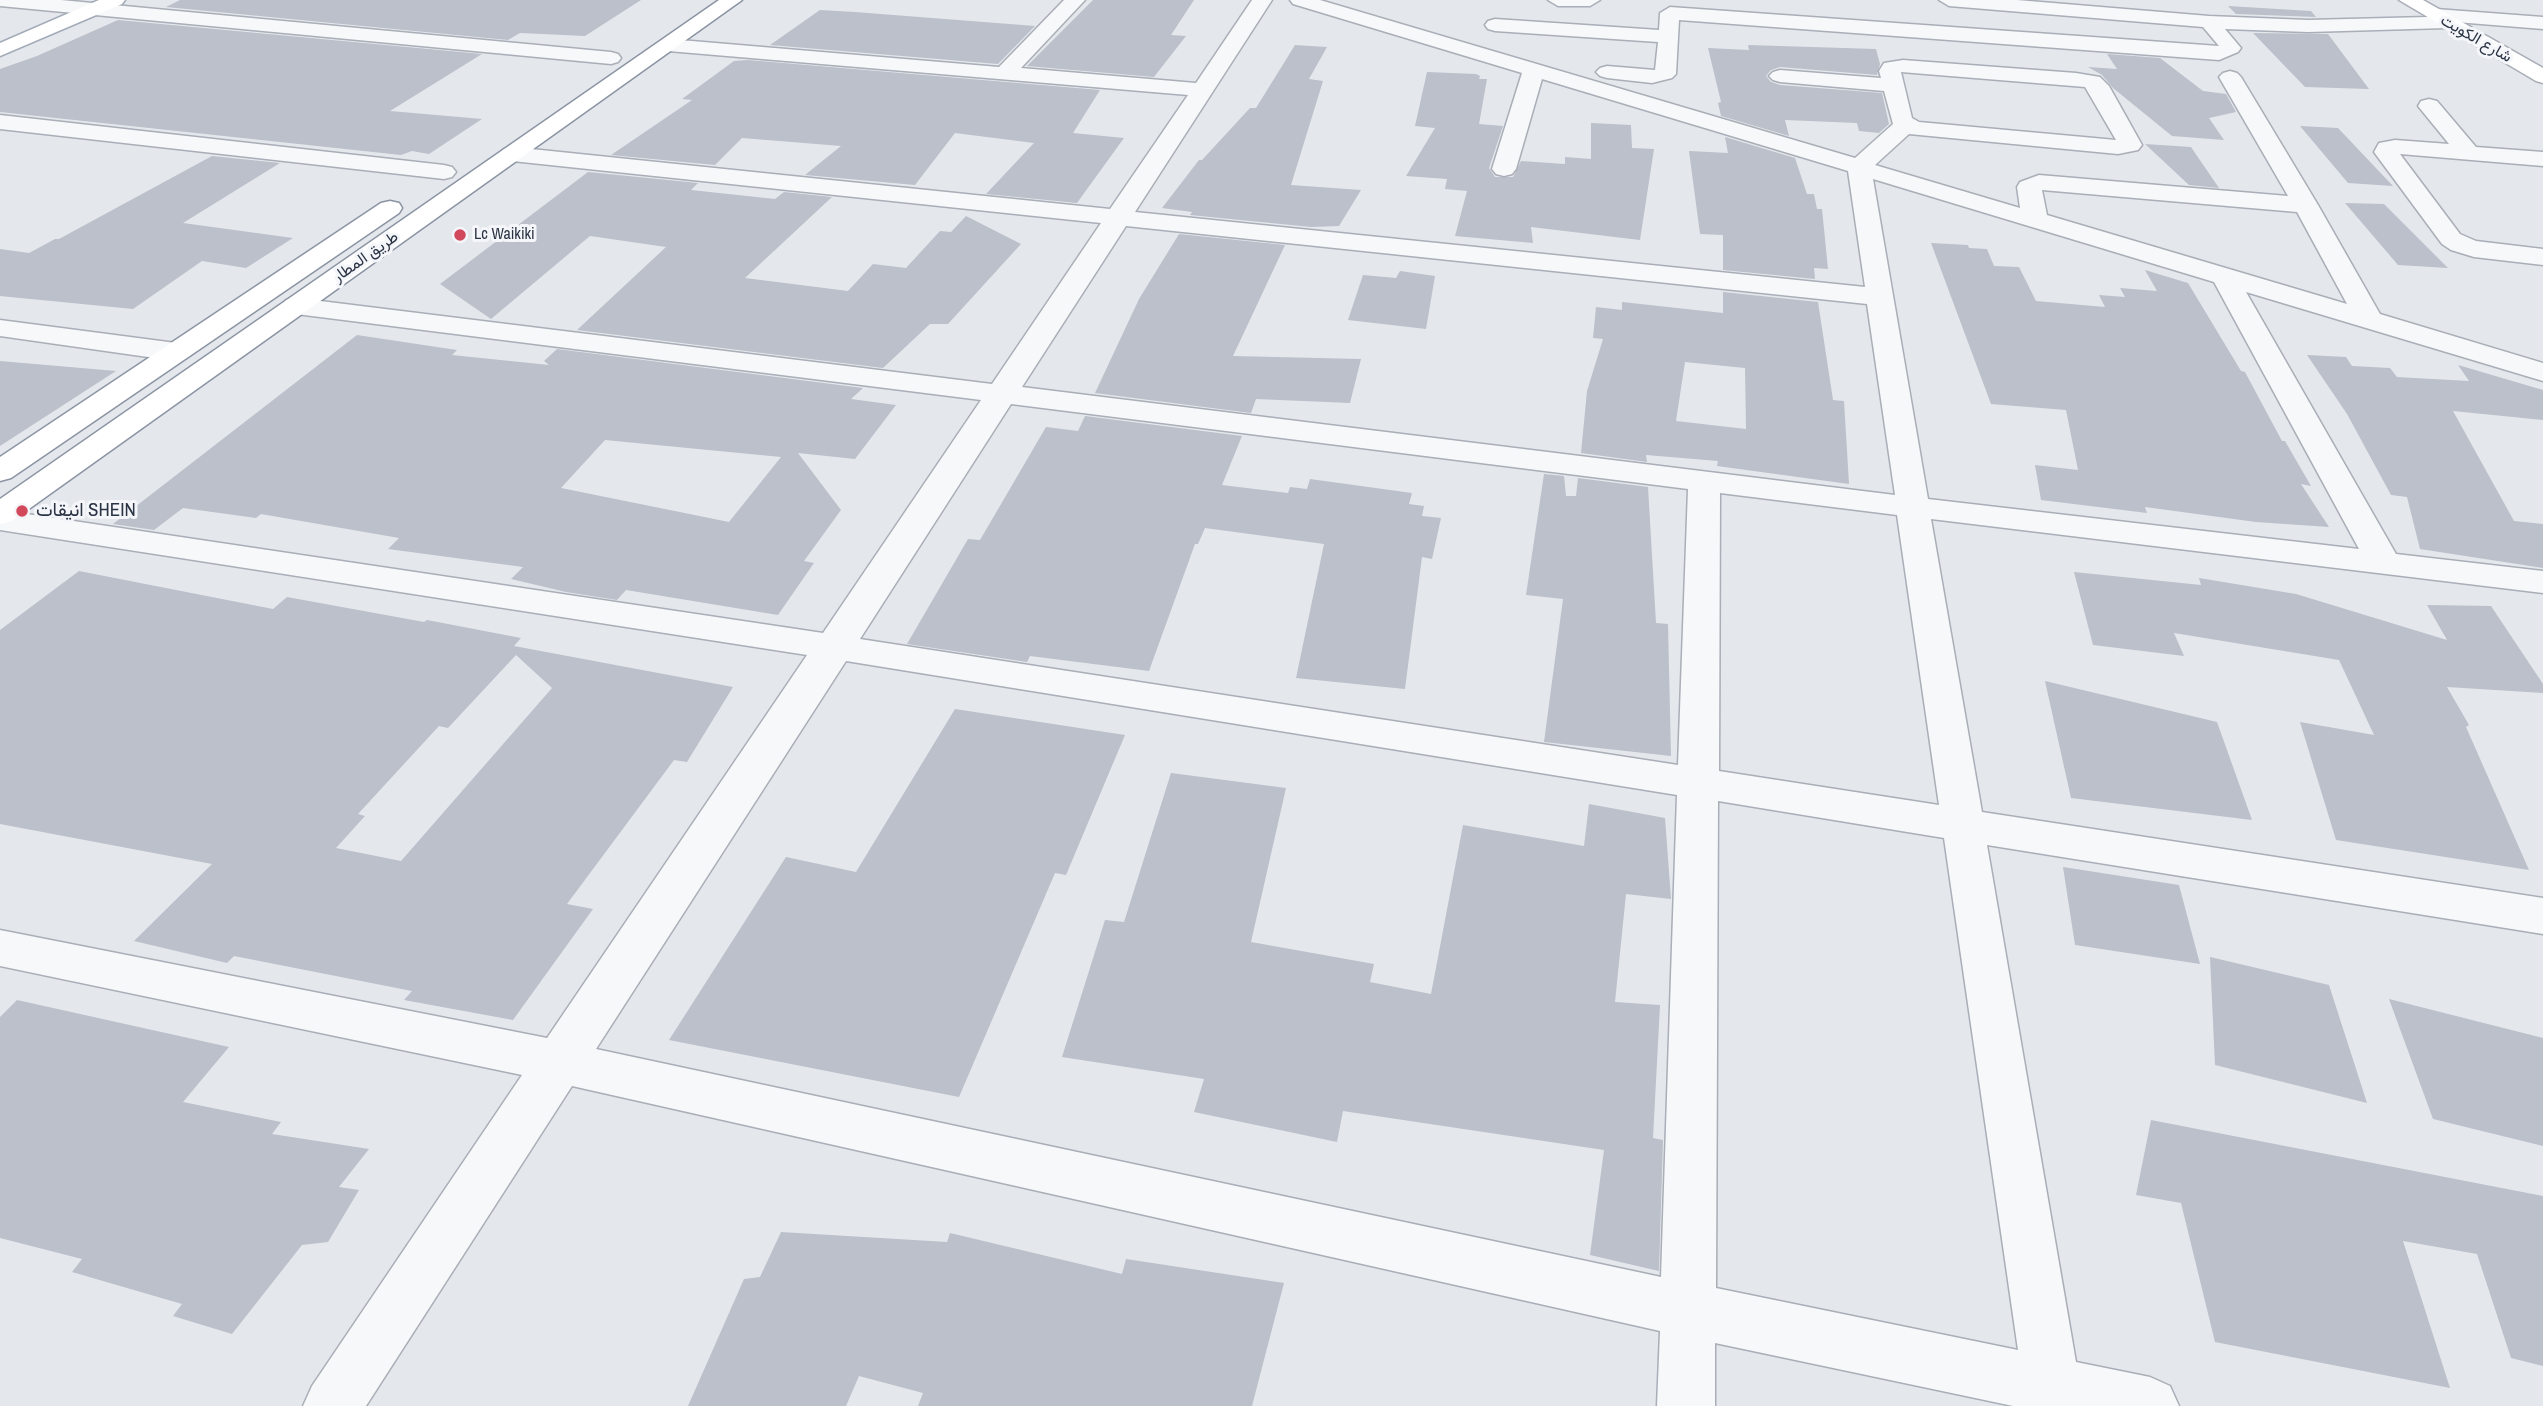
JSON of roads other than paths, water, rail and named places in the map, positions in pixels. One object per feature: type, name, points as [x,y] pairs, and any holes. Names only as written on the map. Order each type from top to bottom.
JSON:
[{"type":"main road","points":[[5,29],[74,4],[115,0]]},
{"type":"main road","name":"طريق المطار","points":[[0,471],[696,0]]},
{"type":"main road","name":"طريق المطار","points":[[0,514],[732,0]]},
{"type":"main road","name":"شارع الكويت","points":[[2409,0],[2543,77]]},
{"type":"main road","points":[[0,50],[74,4]]},
{"type":"street","points":[[0,0],[74,4],[611,58]]},
{"type":"street","points":[[1004,74],[1075,0]]},
{"type":"street","points":[[331,1406],[1262,0]]},
{"type":"street","points":[[1300,0],[1400,19],[1534,70],[1599,79],[1665,75],[1670,6],[2219,54],[2228,52],[2231,48],[2209,22]]},
{"type":"street","points":[[1558,0],[1590,0]]},
{"type":"street","points":[[1949,0],[2209,22],[2308,26],[2441,18],[2543,23]]},
{"type":"street","points":[[1495,25],[1669,37]]},
{"type":"street","points":[[1599,79],[1621,34]]},
{"type":"street","points":[[668,45],[1203,90]]},
{"type":"street","points":[[1903,66],[2084,80],[2098,86],[2131,142],[2130,145],[2118,147],[1923,130],[1906,125],[1902,121],[1893,85],[1891,68],[1903,66]]},
{"type":"street","points":[[1504,169],[1534,70]]},
{"type":"street","points":[[1780,76],[1893,85]]},
{"type":"street","points":[[2230,77],[2306,205],[2369,320]]},
{"type":"street","points":[[1599,79],[1859,167],[2543,372]]},
{"type":"street","points":[[2429,106],[2468,152]]},
{"type":"street","points":[[0,122],[444,172]]},
{"type":"street","points":[[1859,167],[1906,125]]},
{"type":"street","points":[[2543,159],[2395,146],[2387,148],[2386,152],[2451,239],[2474,249],[2543,257]]},
{"type":"street","points":[[512,155],[1879,297]]},
{"type":"street","points":[[1859,167],[2053,1396]]},
{"type":"street","points":[[2035,220],[2029,187],[2039,182],[2306,205]]},
{"type":"street","points":[[2224,276],[2384,563]]},
{"type":"street","points":[[296,306],[1911,507],[2543,582]]},
{"type":"street","points":[[0,328],[176,352]]},
{"type":"street","points":[[1686,1406],[1704,481]]},
{"type":"street","points":[[0,520],[2543,916]]},
{"type":"street","points":[[0,948],[559,1062],[1688,1310],[2053,1396],[2150,1406]]},
{"type":"place","name":"Lc Waikiki","points":[[460,235]]},
{"type":"place","name":"انيقات SHEIN","points":[[22,511]]}]
